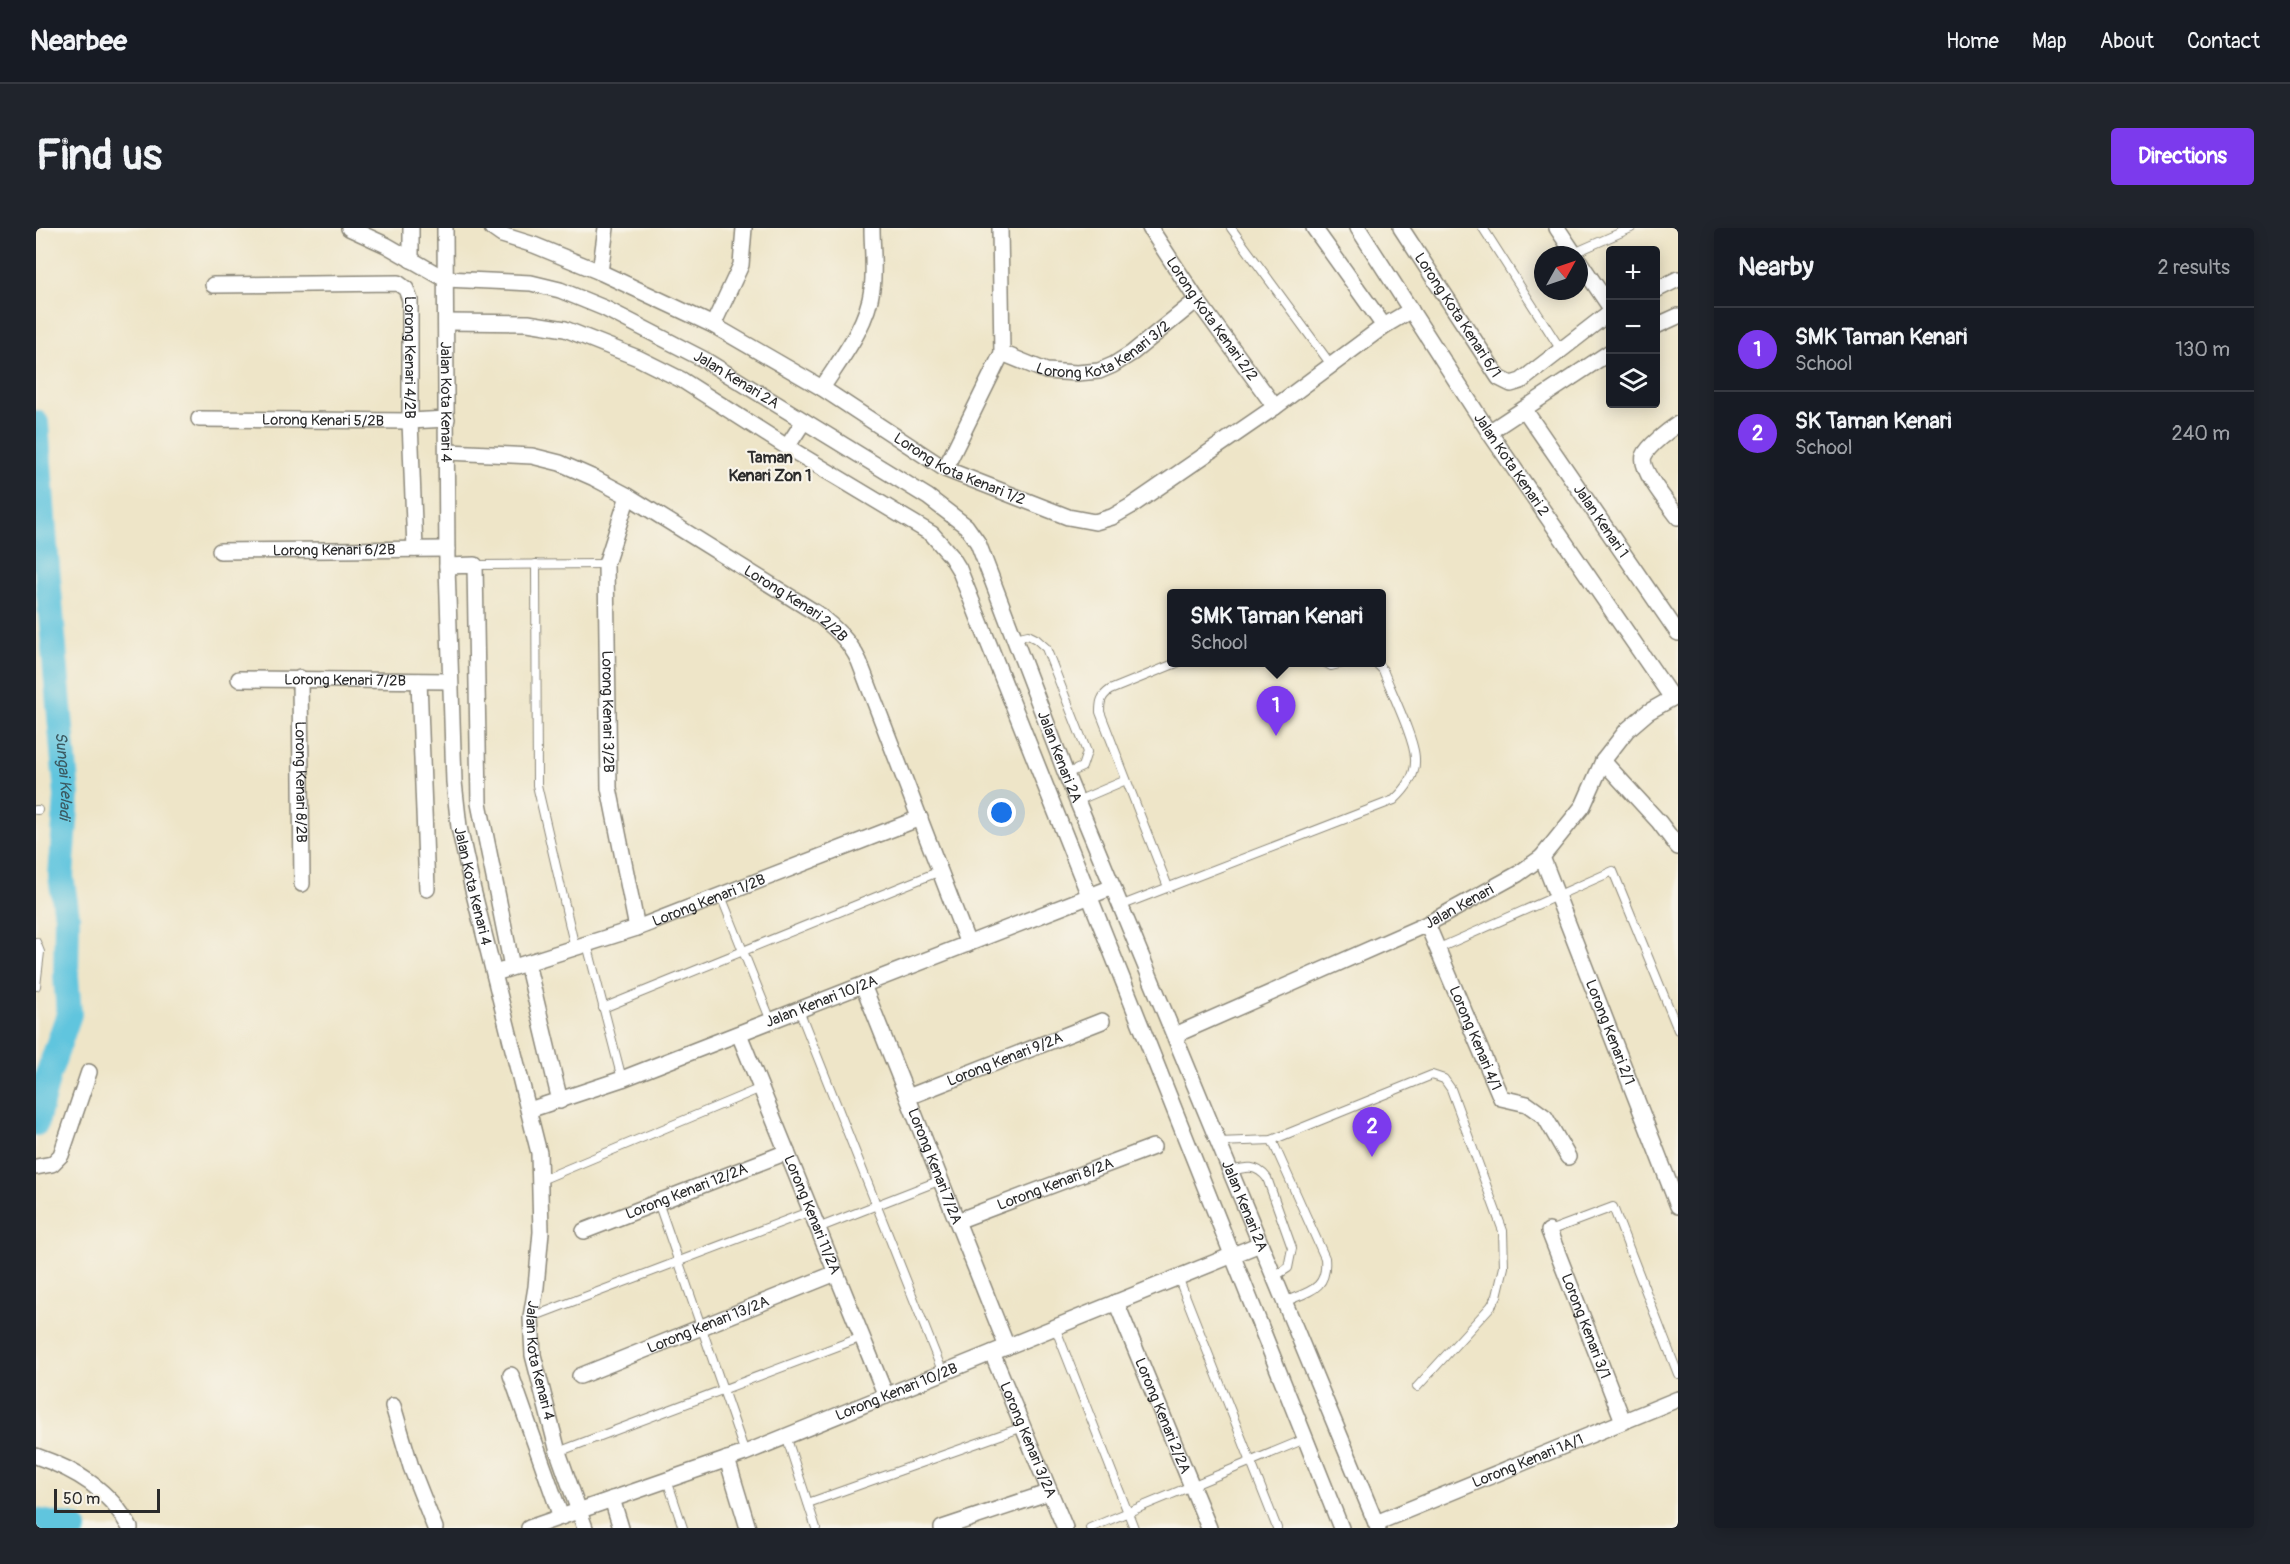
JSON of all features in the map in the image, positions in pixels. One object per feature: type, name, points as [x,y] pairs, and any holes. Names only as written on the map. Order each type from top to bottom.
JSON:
[{"type":"street","points":[[349,228],[386,245],[446,279]]},
{"type":"street","points":[[411,228],[411,260]]},
{"type":"street","name":"Jalan Kota Kenari 4","points":[[445,228],[447,566],[454,782],[459,827],[472,886],[539,1153],[541,1233],[537,1287],[531,1317],[533,1355],[558,1452],[585,1528]]},
{"type":"street","name":"Lorong Kota Kenari 1/2","points":[[492,228],[502,235],[534,245],[600,272],[713,325],[822,388],[945,469],[1068,517],[1095,522],[1112,517],[1131,506],[1275,407],[1384,326],[1411,310]]},
{"type":"street","points":[[600,272],[606,228]]},
{"type":"street","points":[[713,325],[741,265],[744,228]]},
{"type":"street","points":[[822,388],[855,337],[864,317],[872,289],[872,228]]},
{"type":"street","points":[[945,469],[1002,353],[1000,228]]},
{"type":"street","name":"Lorong Kota Kenari 2/2","points":[[1150,228],[1197,300],[1275,407]]},
{"type":"street","points":[[1314,228],[1384,326]]},
{"type":"street","name":"Jalan Kota Kenari 2","points":[[1358,228],[1489,432],[1675,696]]},
{"type":"street","name":"Lorong Kota Kenari 6/1","points":[[1401,228],[1499,378],[1511,384],[1521,381],[1606,316]]},
{"type":"street","points":[[1557,228],[1569,246]]},
{"type":"street","points":[[1588,273],[1606,300]]},
{"type":"street","name":"Jalan Kenari 2A","points":[[446,279],[531,283],[560,291],[604,309],[703,359],[928,497],[966,526],[978,543],[1065,774],[1377,1525]]},
{"type":"street","points":[[1660,288],[1678,279]]},
{"type":"street","name":"Lorong Kenari 4/2B","points":[[213,285],[398,283],[404,286],[410,300],[410,421],[415,549]]},
{"type":"street","name":"Lorong Kota Kenari 3/2","points":[[1002,353],[1046,371],[1077,373],[1099,371],[1132,353],[1197,300]]},
{"type":"street","points":[[1660,324],[1678,315]]},
{"type":"street","name":"Jalan Kenari 2A","points":[[446,322],[528,323],[565,328],[638,358],[681,380],[932,534],[951,556],[959,569],[1341,1528]]},
{"type":"street","points":[[1489,432],[1608,354]]},
{"type":"street","name":"Jalan Kenari 1","points":[[1524,409],[1678,633]]},
{"type":"street","name":"Lorong Kenari 5/2B","points":[[199,419],[410,421],[447,418]]},
{"type":"street","points":[[787,447],[804,421]]},
{"type":"street","points":[[1678,424],[1644,455],[1643,460],[1649,476],[1678,517]]},
{"type":"street","name":"Lorong Kenari 2/2B","points":[[448,452],[532,456],[594,478],[628,496],[816,613],[838,630],[853,648],[859,661],[968,944]]},
{"type":"street","name":"Lorong Kenari 3/2B","points":[[628,496],[606,564],[609,788],[637,928]]},
{"type":"street","name":"Lorong Kenari 6/2B","points":[[220,551],[447,549]]},
{"type":"street","points":[[447,566],[475,565],[479,803],[520,965],[560,1101]]},
{"type":"street","name":"Lorong Kenari 8/2B","points":[[300,678],[302,884]]},
{"type":"street","name":"Lorong Kenari 7/2B","points":[[240,679],[450,681]]},
{"type":"street","points":[[419,681],[427,889]]},
{"type":"street","name":"Jalan Kenari","points":[[1175,1035],[1427,924],[1518,874],[1542,857],[1583,806],[1604,761],[1627,730],[1648,712],[1675,696]]},
{"type":"street","points":[[1604,761],[1659,822],[1678,847]]},
{"type":"street","name":"Lorong Kenari 1/2B","points":[[495,973],[637,928],[920,818]]},
{"type":"street","name":"Lorong Kenari 2/1","points":[[1542,857],[1678,1206]]},
{"type":"street","name":"Jalan Kenari 10/2A","points":[[529,1110],[622,1079],[1113,887]]},
{"type":"street","name":"Lorong Kenari 4/1","points":[[1427,924],[1501,1098],[1527,1104],[1545,1117],[1568,1157]]},
{"type":"street","name":"Lorong Kenari 7/2A","points":[[863,985],[1007,1347]]},
{"type":"street","name":"Lorong Kenari 9/2A","points":[[908,1097],[1102,1021]]},
{"type":"street","name":"Lorong Kenari 11/2A","points":[[739,1034],[886,1396]]},
{"type":"street","points":[[36,1167],[52,1164],[61,1155],[90,1072]]},
{"type":"street","name":"Lorong Kenari 8/2A","points":[[957,1221],[1153,1147]]},
{"type":"street","name":"Lorong Kenari 12/2A","points":[[584,1231],[787,1152]]},
{"type":"street","name":"Lorong Kenari 3/1","points":[[1549,1231],[1623,1421]]},
{"type":"street","name":"Lorong Kenari 10/2B","points":[[529,1528],[745,1453],[1260,1244]]},
{"type":"street","name":"Lorong Kenari 13/2A","points":[[580,1376],[836,1274]]},
{"type":"street","name":"Lorong Kenari 2/2A","points":[[1116,1302],[1209,1528]]},
{"type":"street","name":"Lorong Kenari 3/2A","points":[[992,1353],[1065,1528]]},
{"type":"street","points":[[511,1375],[561,1517]]},
{"type":"street","name":"Lorong Kenari 1A/1","points":[[1377,1525],[1678,1399]]},
{"type":"street","points":[[393,1406],[411,1467],[435,1528]]},
{"type":"street","points":[[36,1456],[75,1473],[104,1493],[120,1509],[130,1528]]},
{"type":"street","points":[[727,1459],[748,1528]]},
{"type":"street","points":[[942,1528],[1050,1492]]},
{"type":"street","points":[[612,1499],[621,1528]]},
{"type":"lane","points":[[1232,228],[1332,366]]},
{"type":"lane","points":[[1483,228],[1561,350]]},
{"type":"lane","points":[[1588,250],[1631,228]]},
{"type":"lane","points":[[536,564],[537,785],[581,946],[603,1008],[622,1079]]},
{"type":"lane","points":[[475,565],[606,564]]},
{"type":"lane","points":[[1015,638],[1028,635],[1046,648],[1087,752],[1082,767],[1065,774]]},
{"type":"lane","points":[[1168,887],[1100,712],[1100,701],[1110,690],[1169,667]]},
{"type":"lane","points":[[1120,906],[1394,800],[1412,776],[1416,760],[1413,745],[1383,670],[1380,667]]},
{"type":"lane","points":[[1077,801],[1126,780]]},
{"type":"lane","points":[[603,1008],[940,871]]},
{"type":"lane","points":[[1437,949],[1613,872],[1678,1030]]},
{"type":"lane","points":[[721,896],[771,1021]]},
{"type":"lane","points":[[36,942],[40,952],[36,986]]},
{"type":"lane","points":[[799,1010],[943,1372]]},
{"type":"lane","points":[[1218,1142],[1272,1140],[1432,1075],[1444,1079],[1451,1089],[1503,1232],[1504,1267],[1497,1296],[1491,1306],[1417,1387]]},
{"type":"lane","points":[[541,1180],[761,1088]]},
{"type":"lane","points":[[1272,1140],[1325,1258],[1326,1271],[1323,1281],[1316,1288],[1284,1302]]},
{"type":"lane","points":[[1231,1171],[1253,1167],[1267,1178],[1292,1248],[1288,1268],[1274,1277]]},
{"type":"lane","points":[[818,1228],[941,1180]]},
{"type":"lane","points":[[658,1202],[745,1453]]},
{"type":"lane","points":[[1549,1231],[1613,1207],[1678,1374]]},
{"type":"lane","points":[[531,1317],[811,1211]]},
{"type":"lane","points":[[1178,1277],[1277,1528]]},
{"type":"lane","points":[[1055,1327],[1134,1528]]},
{"type":"lane","points":[[558,1452],[862,1337]]},
{"type":"lane","points":[[807,1503],[1023,1426]]},
{"type":"lane","points":[[786,1436],[816,1528]]},
{"type":"lane","points":[[1090,1528],[1305,1439]]},
{"type":"lane","points":[[667,1480],[683,1528]]},
{"type":"waterway","name":"Sungai Keladi","points":[[36,423],[67,796],[61,876],[67,916],[66,976],[69,1014],[48,1075],[36,1123]]},
{"type":"waterway","name":"Sungai Keladi","points":[[36,1521],[74,1528]]},
{"type":"place","name":"SMK Taman Kenari","points":[[1276,736]]},
{"type":"place","name":"SK Taman Kenari","points":[[1372,1157]]},
{"type":"district","name":"Taman Kenari Zon 1","points":[[770,466]]}]
